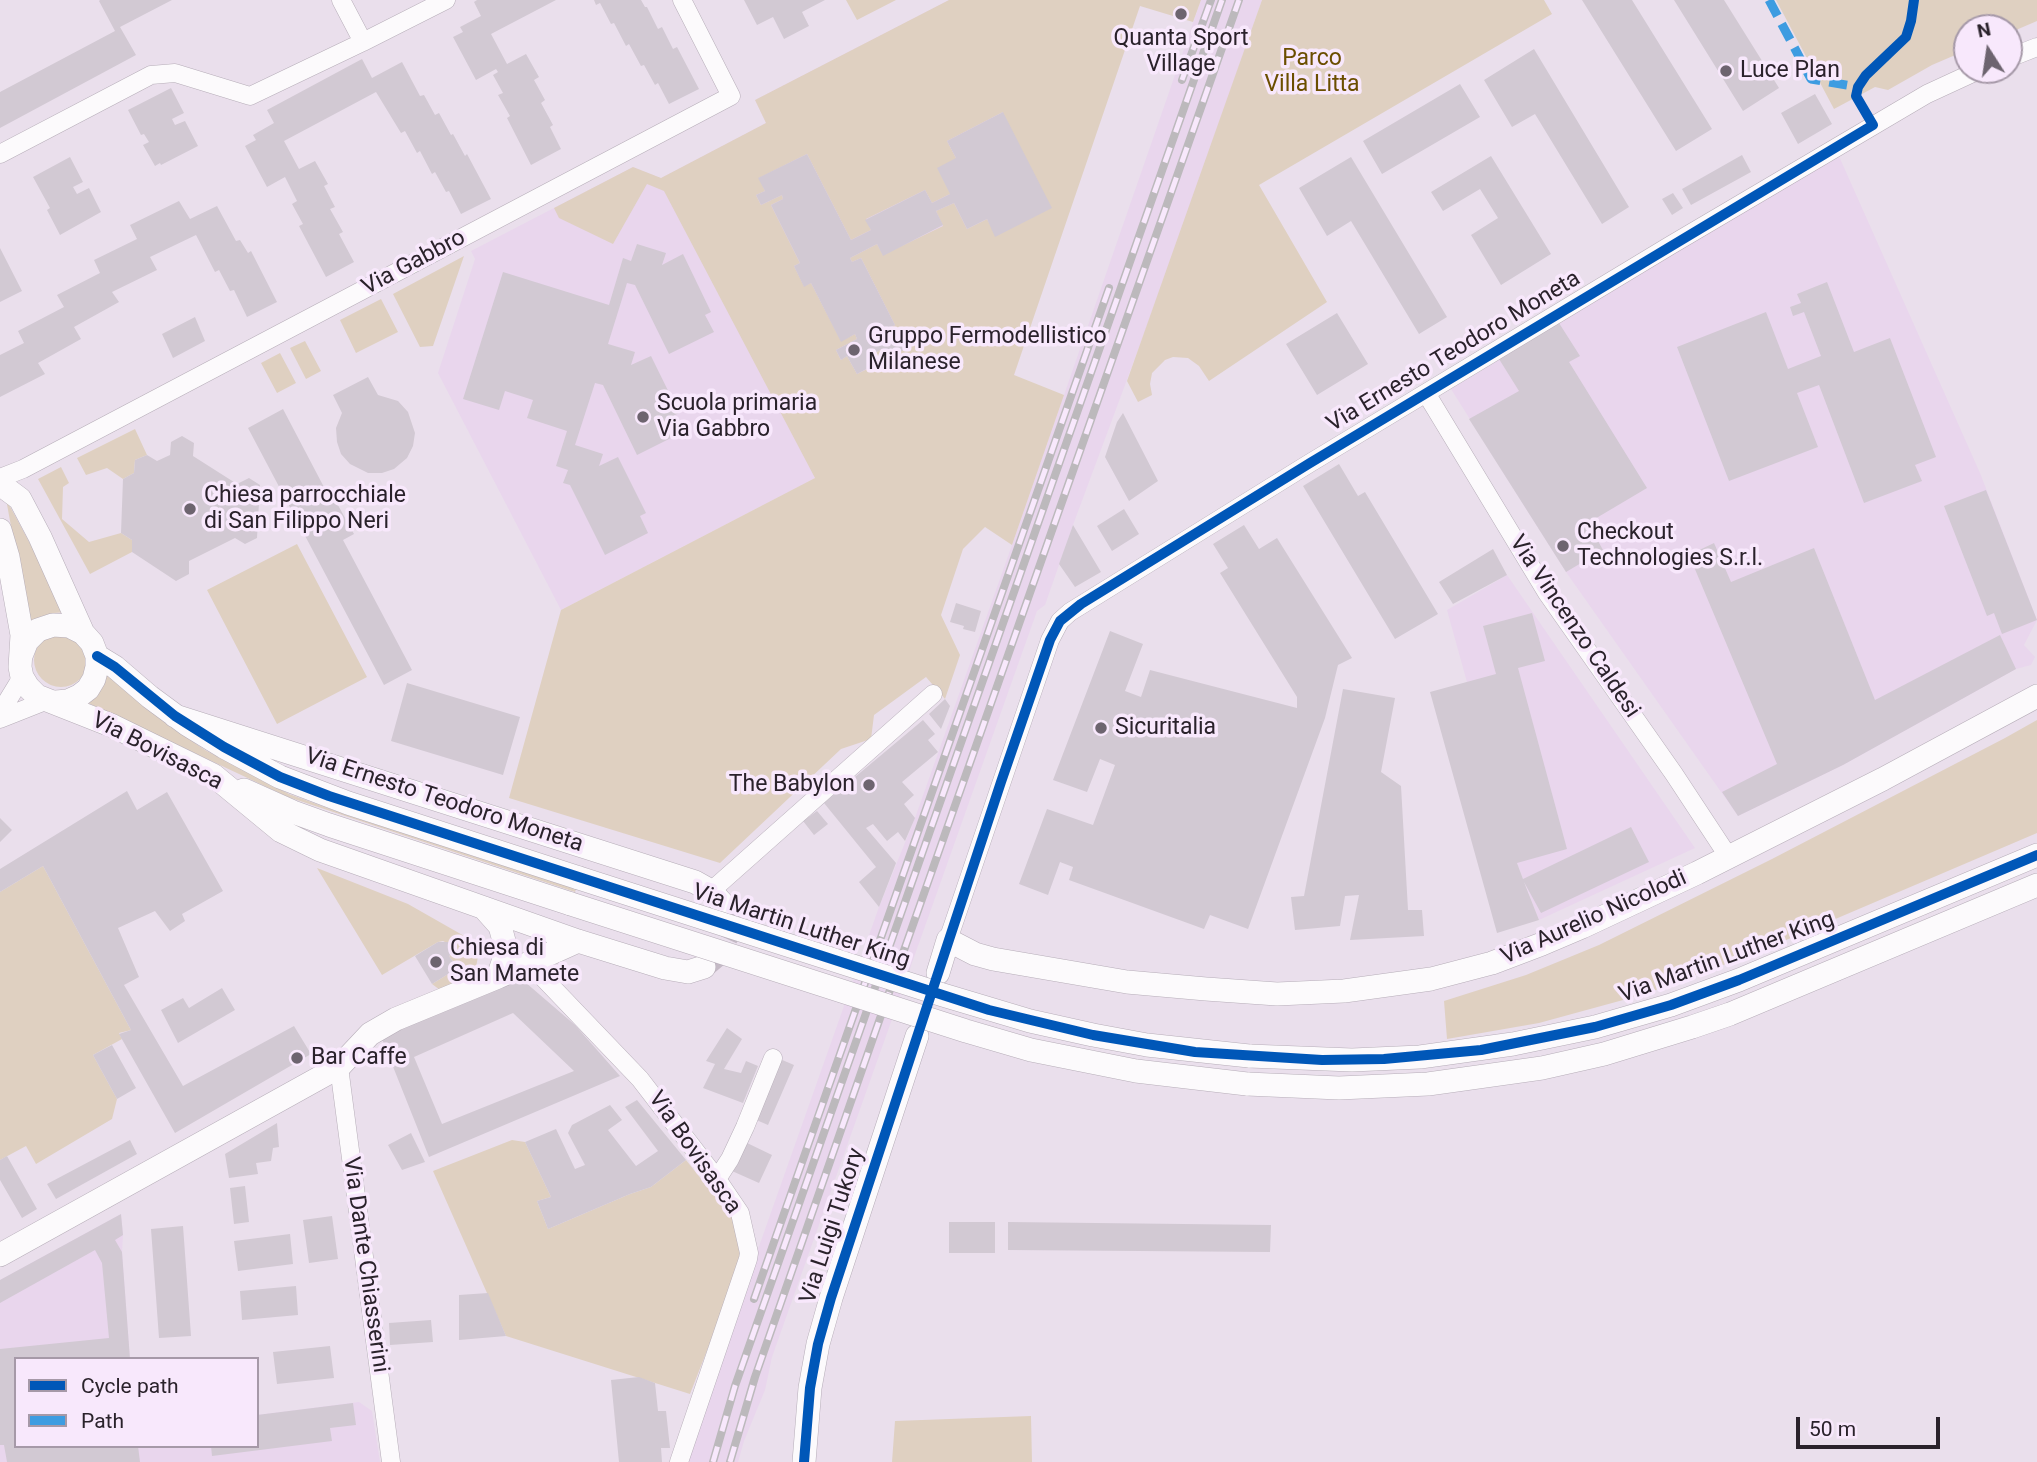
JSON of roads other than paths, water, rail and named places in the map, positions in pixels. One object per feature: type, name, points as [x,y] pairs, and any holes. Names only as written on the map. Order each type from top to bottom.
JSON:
[{"type":"street","points":[[341,0],[363,42]]},
{"type":"street","points":[[0,154],[151,75],[175,73],[250,96],[446,0]]},
{"type":"street","name":"Via Gabbro","points":[[0,478],[23,469],[731,96],[681,0]]},
{"type":"street","name":"Via Ernesto Teodoro Moneta","points":[[948,940],[1050,640],[1060,621],[1080,604],[1426,393],[1873,125],[1953,82]]},
{"type":"street","name":"Via Vincenzo Caldesi","points":[[1426,393],[1548,593],[1728,856]]},
{"type":"street","name":"Via Bovisasca","points":[[0,484],[20,499],[83,633],[92,643],[97,656],[94,679],[88,689],[68,701],[52,701]]},
{"type":"street","points":[[0,530],[8,557],[22,635],[22,666]]},
{"type":"street","points":[[0,713],[22,666],[27,641],[38,630],[53,625],[69,626],[83,633]]},
{"type":"street","name":"Via Bovisasca","points":[[97,656],[116,667],[175,716]]},
{"type":"street","name":"Via Bovisasca","points":[[22,666],[28,687],[37,696],[113,726],[213,775],[281,831],[320,850],[578,941],[673,971],[688,972],[704,967]]},
{"type":"street","name":"Via Ernesto Teodoro Moneta","points":[[175,716],[682,878],[702,885],[717,897],[933,694]]},
{"type":"street","name":"Via Aurelio Nicolodi","points":[[948,940],[982,956],[1127,982],[1277,994],[1344,991],[1431,979],[1492,963],[1581,927],[1883,779],[2037,696]]},
{"type":"street","points":[[0,719],[52,701]]},
{"type":"street","name":"Via Martin Luther King","points":[[175,716],[243,758],[309,789],[579,878],[1014,1017],[1126,1042],[1195,1052],[1352,1060],[1420,1057],[1513,1045],[1595,1027],[1671,1005],[1739,980],[2037,855]]},
{"type":"street","points":[[213,775],[293,812],[966,1031],[1031,1050],[1136,1071],[1247,1084],[1339,1088],[1428,1084],[1531,1070],[1604,1054],[1730,1014],[2037,885]]},
{"type":"street","points":[[484,908],[500,926],[504,941],[505,956],[498,977]]},
{"type":"street","points":[[938,973],[948,940]]},
{"type":"street","points":[[0,1255],[339,1068],[370,1034],[387,1024],[578,941]]},
{"type":"street","name":"Via Bovisasca","points":[[529,963],[640,1079],[740,1213],[748,1259],[679,1462]]},
{"type":"street","name":"Via Luigi Tukory","points":[[804,1462],[813,1366],[825,1320],[917,1036]]},
{"type":"street","points":[[717,1179],[740,1138],[773,1058]]},
{"type":"street","name":"Via Dante Chiasserini","points":[[339,1068],[391,1462]]},
{"type":"tunnel","points":[[706,965],[719,954],[728,934],[728,919],[722,903]]},
{"type":"railway","points":[[1182,80],[1211,0]]},
{"type":"railway","points":[[713,1462],[735,1386],[1222,0]]},
{"type":"railway","points":[[730,1462],[755,1377],[1239,0]]},
{"type":"railway","points":[[754,1299],[1109,288]]},
{"type":"place","name":"Quanta Sport Village","points":[[1181,14]]},
{"type":"place","name":"Luce Plan","points":[[1726,71]]},
{"type":"place","name":"Gruppo Fermodellistico Milanese","points":[[854,350]]},
{"type":"place","name":"Scuola primaria Via Gabbro","points":[[643,417]]},
{"type":"place","name":"Chiesa parrocchiale di San Filippo Neri","points":[[190,509]]},
{"type":"place","name":"Checkout Technologies S.r.l.","points":[[1563,546]]},
{"type":"place","name":"Sicuritalia","points":[[1101,728]]},
{"type":"place","name":"The Babylon","points":[[869,785]]},
{"type":"place","name":"Chiesa di San Mamete","points":[[436,962]]},
{"type":"place","name":"Bar Caffe","points":[[297,1058]]},
{"type":"park label","name":"Parco Villa Litta","points":[[1312,72]]}]
